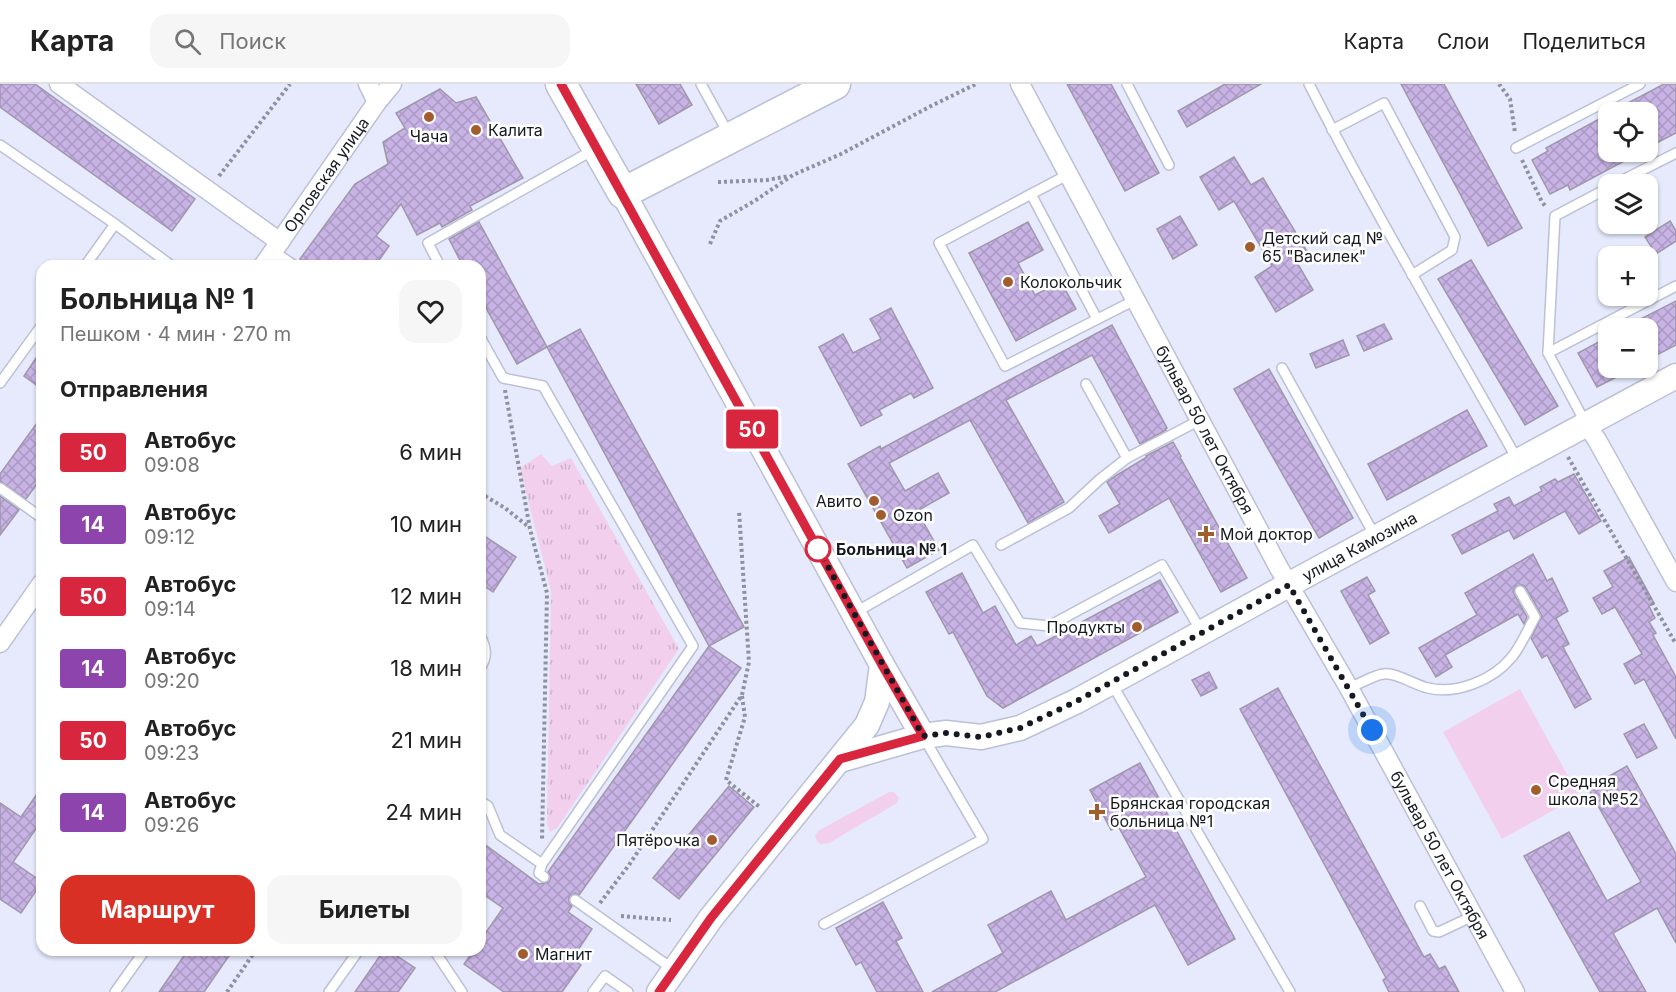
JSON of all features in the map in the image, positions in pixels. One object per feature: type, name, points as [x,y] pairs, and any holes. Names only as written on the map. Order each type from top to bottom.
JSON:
[{"type":"main road","points":[[561,84],[623,193],[835,84]]},
{"type":"street","points":[[59,84],[209,190],[272,253]]},
{"type":"street","points":[[368,84],[377,102]]},
{"type":"street","name":"Орловская улица","points":[[272,253],[377,102],[392,84]]},
{"type":"street","name":"бульвар 50 лет Октября","points":[[1020,84],[1289,585],[1349,688],[1515,992]]},
{"type":"street","points":[[623,193],[923,736]]},
{"type":"street","name":"улица Камозина","points":[[840,759],[923,736],[946,733],[981,737],[1020,728],[1077,701],[1676,376]]},
{"type":"street","points":[[1586,424],[1676,582]]},
{"type":"street","points":[[0,643],[36,592]]},
{"type":"street","points":[[659,992],[711,918],[867,725],[877,702],[882,665]]},
{"type":"lane","points":[[701,84],[731,138]]},
{"type":"lane","points":[[1127,84],[1169,165]]},
{"type":"lane","points":[[1309,84],[1412,275],[1518,461]]},
{"type":"lane","points":[[1516,148],[1640,84]]},
{"type":"lane","points":[[1332,130],[1384,103],[1455,237],[1452,250],[1412,275]]},
{"type":"lane","points":[[0,145],[164,260]]},
{"type":"lane","points":[[437,260],[428,243],[597,148]]},
{"type":"lane","points":[[1635,174],[1676,153]]},
{"type":"lane","points":[[1068,174],[939,243],[1005,366],[1135,300]]},
{"type":"lane","points":[[1586,424],[1548,353],[1555,216],[1598,193]]},
{"type":"lane","points":[[1031,194],[1097,319]]},
{"type":"lane","points":[[89,260],[115,224]]},
{"type":"lane","points":[[1548,353],[1676,286]]},
{"type":"lane","points":[[0,383],[36,333]]},
{"type":"lane","points":[[486,348],[503,378],[543,386],[693,646],[542,864],[538,873],[544,877]]},
{"type":"lane","points":[[1282,368],[1376,538]]},
{"type":"lane","points":[[1086,384],[1128,458]]},
{"type":"lane","points":[[1001,545],[1069,508],[1099,480],[1128,458],[1200,420]]},
{"type":"lane","points":[[0,488],[36,514]]},
{"type":"lane","points":[[854,614],[973,545],[1020,622],[1049,626],[1162,565],[1202,632]]},
{"type":"lane","points":[[1349,688],[1383,674],[1393,675],[1431,689],[1455,690],[1490,677],[1512,657],[1535,617],[1520,591]]},
{"type":"lane","points":[[1111,682],[1290,992]]},
{"type":"lane","points":[[824,924],[983,839],[923,736]]},
{"type":"lane","points":[[486,805],[500,835],[542,864]]},
{"type":"lane","points":[[575,900],[675,970]]},
{"type":"lane","points":[[1420,906],[1433,931],[1439,932],[1473,916]]},
{"type":"lane","points":[[116,992],[141,956]]},
{"type":"lane","points":[[329,992],[355,956]]},
{"type":"lane","points":[[438,956],[462,992]]},
{"type":"lane","points":[[593,992],[605,976],[628,992]]},
{"type":"path","points":[[209,190],[290,84]]},
{"type":"path","points":[[710,244],[720,221],[793,175],[841,154],[976,84]]},
{"type":"path","points":[[718,183],[767,180],[793,175]]},
{"type":"path","points":[[503,378],[530,529],[546,592],[542,864]]},
{"type":"path","points":[[1557,440],[1676,644]]},
{"type":"path","points":[[486,497],[505,508],[530,529]]},
{"type":"path","points":[[739,511],[749,662],[742,695],[745,717],[726,780],[761,808]]},
{"type":"path","points":[[593,913],[629,865],[742,695]]},
{"type":"path","points":[[593,913],[671,920]]},
{"type":"path","points":[[227,992],[252,956]]},
{"type":"green space","points":[[541,454],[552,466],[571,458],[679,649],[557,828],[550,832],[547,824],[551,591],[520,468]]},
{"type":"green space","points":[[1520,689],[1579,796],[1502,839],[1443,732]]},
{"type":"green space","points":[[889,792],[894,792],[899,798],[897,803],[829,843],[821,844],[817,841],[815,836],[818,831]]},
{"type":"building","points":[[0,84],[35,84],[195,199],[172,231],[0,107]]},
{"type":"building","points":[[636,84],[680,84],[692,105],[659,124]]},
{"type":"building","points":[[1067,84],[1111,84],[1159,173],[1125,191]]},
{"type":"building","points":[[1225,84],[1261,84],[1187,127],[1178,111]]},
{"type":"building","points":[[1401,84],[1444,84],[1522,228],[1488,246]]},
{"type":"building","points":[[1664,84],[1676,84],[1676,133],[1658,142],[1658,102],[1630,102]]},
{"type":"building","points":[[440,89],[456,103],[476,97],[523,178],[470,206],[472,210],[442,227],[440,223],[417,235],[401,204],[376,236],[389,246],[379,260],[301,260],[355,184],[388,164],[383,142],[405,128],[396,113]]},
{"type":"building","points":[[1598,120],[1598,162],[1622,162],[1570,190],[1568,185],[1550,194],[1532,160],[1548,151],[1546,148]]},
{"type":"building","points":[[1234,157],[1251,185],[1263,178],[1308,253],[1296,261],[1313,290],[1276,312],[1255,277],[1272,266],[1234,201],[1219,210],[1200,177]]},
{"type":"building","points":[[1180,216],[1197,245],[1173,259],[1157,229]]},
{"type":"building","points":[[1670,221],[1676,231],[1676,241],[1658,253],[1658,246],[1651,246],[1645,237],[1650,234],[1658,234],[1658,229]]},
{"type":"building","points":[[479,222],[547,347],[517,364],[486,308],[486,260],[460,260],[449,239]]},
{"type":"building","points":[[1028,222],[1043,250],[1018,263],[1035,295],[1061,282],[1076,309],[1016,341],[969,253]]},
{"type":"building","points":[[1471,260],[1558,406],[1525,425],[1438,279]]},
{"type":"building","points":[[1676,301],[1676,345],[1658,354],[1658,318],[1643,318]]},
{"type":"building","points":[[891,308],[933,388],[914,398],[911,393],[879,410],[882,415],[861,426],[819,347],[843,334],[853,353],[881,339],[870,319]]},
{"type":"building","points":[[1384,324],[1392,339],[1364,351],[1357,336]]},
{"type":"building","points":[[1112,325],[1167,428],[1166,430],[1140,444],[1092,355],[1006,400],[1064,502],[1028,523],[970,420],[889,463],[905,491],[938,473],[949,493],[917,511],[939,550],[907,568],[848,464],[880,446],[881,449]]},
{"type":"building","points":[[580,329],[744,627],[709,646],[547,347]]},
{"type":"building","points":[[1343,340],[1349,355],[1316,368],[1310,354]]},
{"type":"building","points":[[1598,342],[1598,378],[1615,378],[1597,387],[1578,353]]},
{"type":"building","points":[[36,358],[36,385],[24,376]]},
{"type":"building","points":[[1269,369],[1353,518],[1319,538],[1234,389]]},
{"type":"building","points":[[1467,410],[1487,446],[1387,500],[1368,464]]},
{"type":"building","points":[[36,424],[36,485],[26,499],[0,481],[0,474]]},
{"type":"building","points":[[1173,442],[1247,578],[1221,592],[1169,498],[1109,533],[1099,516],[1120,504],[1107,482],[1146,456]]},
{"type":"building","points":[[1574,474],[1601,521],[1579,534],[1565,511],[1514,539],[1509,530],[1462,554],[1452,535],[1498,511],[1494,504],[1509,497],[1514,506],[1542,491],[1540,487],[1555,479],[1558,482]]},
{"type":"building","points":[[0,496],[19,510],[0,535]]},
{"type":"building","points":[[486,537],[516,557],[493,592],[486,587]]},
{"type":"building","points":[[1533,554],[1547,581],[1552,578],[1568,611],[1556,618],[1569,644],[1563,647],[1591,699],[1575,708],[1547,655],[1542,658],[1531,638],[1542,616],[1523,585],[1516,586],[1513,592],[1527,617],[1524,624],[1518,614],[1445,655],[1452,667],[1436,677],[1419,648],[1477,615],[1465,593]]},
{"type":"building","points":[[1629,557],[1654,603],[1649,606],[1655,618],[1649,622],[1656,633],[1653,635],[1676,677],[1676,739],[1644,679],[1635,684],[1624,664],[1642,654],[1615,607],[1602,614],[1593,598],[1613,587],[1604,571]]},
{"type":"building","points":[[962,573],[983,613],[995,606],[1016,645],[1031,636],[1037,646],[1160,580],[1178,612],[1003,708],[987,696],[953,632],[949,634],[926,592]]},
{"type":"building","points":[[1367,577],[1375,591],[1368,595],[1389,633],[1370,644],[1341,591]]},
{"type":"building","points":[[709,646],[741,668],[579,895],[575,893],[569,897],[572,906],[568,912],[592,929],[572,959],[581,965],[562,992],[504,992],[464,964],[470,956],[486,956],[486,932],[503,908],[486,896],[486,845],[539,884],[549,882],[551,877],[548,872]]},
{"type":"building","points":[[1209,672],[1217,688],[1201,696],[1192,680]]},
{"type":"building","points":[[1278,688],[1424,957],[1430,954],[1439,969],[1445,966],[1459,992],[1389,992],[1383,980],[1386,978],[1240,709]]},
{"type":"building","points":[[1644,724],[1657,748],[1637,758],[1624,734]]},
{"type":"building","points":[[1140,763],[1235,939],[1188,965],[1155,905],[995,992],[932,992],[1003,953],[988,925],[1051,891],[1066,920],[1146,877],[1118,826],[1111,830],[1090,790]]},
{"type":"building","points":[[1627,766],[1676,854],[1676,943],[1657,908],[1613,933],[1646,992],[1600,992],[1524,856],[1569,832],[1607,901],[1641,882],[1588,788]]},
{"type":"building","points":[[729,786],[754,807],[679,899],[653,878]]},
{"type":"building","points":[[36,796],[36,829],[13,862],[36,878],[36,891],[21,913],[0,899],[0,803],[21,817]]},
{"type":"building","points":[[883,902],[902,938],[896,941],[923,992],[877,992],[861,962],[856,965],[836,928]]},
{"type":"building","points":[[184,956],[229,956],[204,992],[159,992]]},
{"type":"building","points":[[380,956],[397,956],[415,968],[398,992],[355,992]]},
{"type":"bus line","name":"50","points":[[561,84],[923,736],[840,759],[711,918],[659,992]]},
{"type":"place","name":"Чача","points":[[429,117]]},
{"type":"place","name":"Калита","points":[[476,130]]},
{"type":"place","name":"Детский сад № 65 \"Василек\"","points":[[1250,247]]},
{"type":"place","name":"Колокольчик","points":[[1008,282]]},
{"type":"place","name":"Авито","points":[[874,501]]},
{"type":"place","name":"Ozon","points":[[881,515]]},
{"type":"place","name":"Мой доктор","points":[[1206,534]]},
{"type":"place","name":"Больница № 1","points":[[818,549]]},
{"type":"place","name":"Продукты","points":[[1137,627]]},
{"type":"place","name":"Средняя школа №52","points":[[1536,790]]},
{"type":"place","name":"Брянская городская больница №1","points":[[1097,812]]},
{"type":"place","name":"Пятёрочка","points":[[712,840]]},
{"type":"place","name":"Магнит","points":[[523,954]]},
{"type":"route","points":[[818,549],[923,736],[946,733],[981,737],[1020,728],[1077,701],[1289,585],[1372,730]]}]
